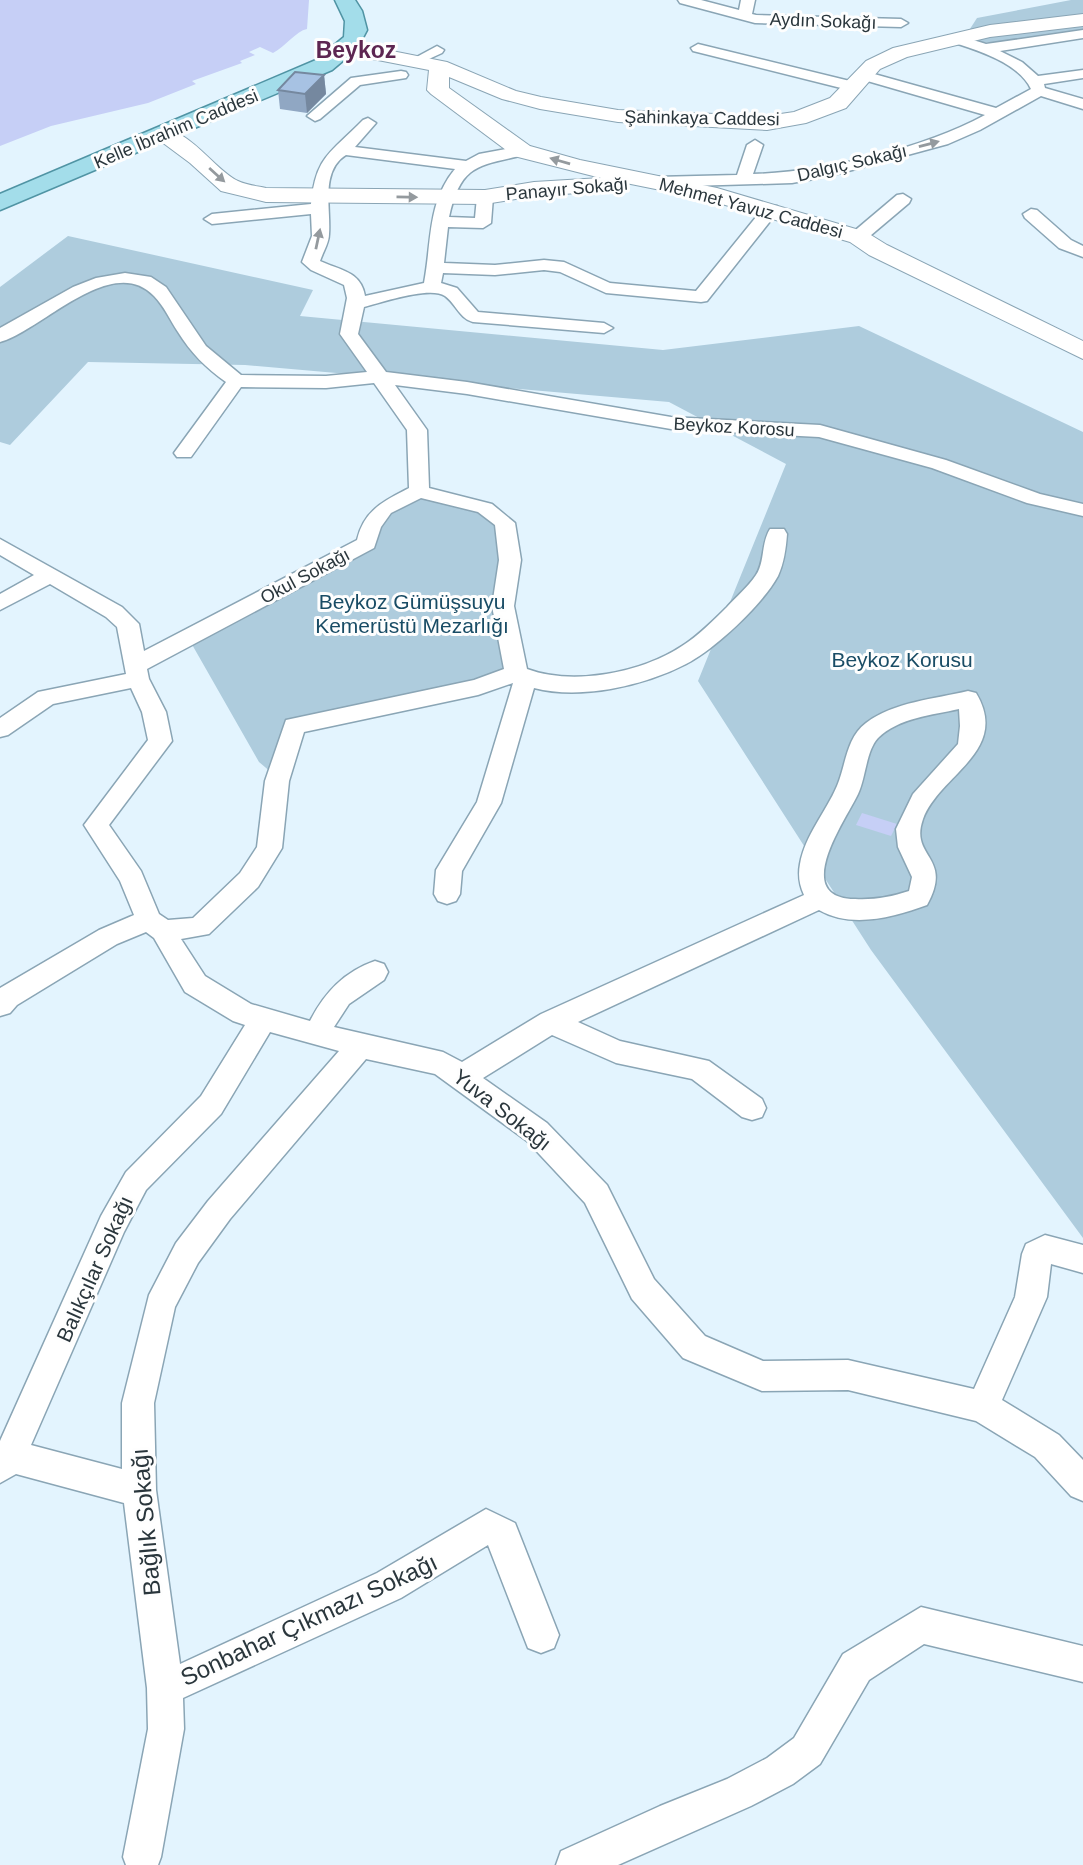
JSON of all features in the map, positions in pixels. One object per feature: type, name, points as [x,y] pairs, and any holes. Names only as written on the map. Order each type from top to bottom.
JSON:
[{"type":"main road","points":[[345,0],[353,11],[358,28],[355,39],[347,48]]},
{"type":"main road","name":"Kelle İbrahim Caddesi","points":[[0,203],[297,79],[324,65],[347,48]]},
{"type":"street","name":"Aydın Sokağı","points":[[685,0],[767,20],[901,23],[888,8]]},
{"type":"street","name":"Aydın Sokağı","points":[[746,16],[748,0]]},
{"type":"street","name":"Şahinkaya Caddesi","points":[[347,48],[418,60],[439,58],[500,91],[540,103],[618,117],[767,123],[791,120],[838,103],[858,80],[884,58],[990,31],[1083,20]]},
{"type":"street","points":[[988,48],[1083,34]]},
{"type":"street","points":[[957,39],[988,48],[1037,86],[1083,104]]},
{"type":"street","points":[[698,48],[858,80],[995,113]]},
{"type":"street","name":"Mehmet Yavuz Caddesi","points":[[439,58],[438,90],[522,151],[771,210],[858,237],[878,250],[1080,346]]},
{"type":"street","name":"Dalgıç Sokağı","points":[[651,181],[792,178],[863,162],[942,141],[974,127],[1037,86],[1083,74]]},
{"type":"street","points":[[401,75],[356,81],[315,116],[355,121],[343,150],[333,156],[322,177],[321,236],[311,262],[348,276],[355,288],[356,303],[349,334],[377,377],[417,429],[421,482],[418,491],[485,508],[505,523],[510,560],[503,606],[521,675],[489,803],[449,870],[447,894]]},
{"type":"street","name":"Panayır Sokağı","points":[[162,134],[198,158],[229,186],[266,195],[320,202],[485,197],[534,189],[651,181]]},
{"type":"street","points":[[743,181],[755,145]]},
{"type":"street","points":[[343,150],[470,166]]},
{"type":"street","points":[[522,151],[475,162],[457,177],[438,222],[435,277],[473,317],[604,328]]},
{"type":"street","name":"Panayır Sokağı","points":[[438,222],[483,223],[485,197]]},
{"type":"street","points":[[858,237],[903,199]]},
{"type":"street","points":[[212,219],[320,202]]},
{"type":"street","points":[[356,303],[435,277],[544,265],[564,267],[606,288],[701,297],[771,210]]},
{"type":"street","points":[[1031,214],[1065,244],[1083,252]]},
{"type":"street","points":[[0,337],[47,306],[98,281],[119,278],[143,281],[158,288],[205,357],[236,380],[184,453]]},
{"type":"street","name":"Beykoz Korosu","points":[[236,380],[326,382],[377,377],[467,388],[646,420],[820,431],[939,464],[1034,499],[1083,510]]},
{"type":"street","name":"Okul Sokağı","points":[[137,672],[367,543],[371,526],[384,509],[418,491]]},
{"type":"street","points":[[0,1005],[7,998],[108,937],[157,925],[200,927],[248,880],[269,848],[277,781],[294,726],[478,687],[521,675],[545,683],[580,683],[625,676],[659,666],[691,651],[765,579],[774,556],[777,534]]},
{"type":"street","points":[[0,546],[114,612],[128,624],[137,672],[46,698],[0,729]]},
{"type":"street","points":[[0,603],[48,576]]},
{"type":"street","name":"Yuva Sokağı","points":[[137,672],[154,712],[160,741],[96,825],[132,878],[157,925],[195,984],[243,1013],[360,1046],[443,1064],[537,1132],[596,1194],[643,1289],[694,1348],[762,1376],[848,1375],[983,1407],[1047,1446],[1083,1484]]},
{"type":"street","points":[[968,699],[973,722],[970,745],[923,798],[908,829],[909,843],[925,870],[926,880],[918,898],[901,905],[856,911],[837,909],[821,898],[810,883],[819,837],[849,788],[868,735],[880,725],[916,712],[968,699]]},
{"type":"street","points":[[461,1077],[551,1022],[821,898]]},
{"type":"street","points":[[317,1033],[334,1002],[346,988],[375,972]]},
{"type":"street","name":"Balıkçılar Sokağı","points":[[5,1462],[112,1226],[136,1181],[211,1105],[263,1019]]},
{"type":"street","points":[[551,1022],[616,1052],[699,1069],[752,1108]]},
{"type":"street","name":"Bağlık Sokağı","points":[[146,1862],[166,1728],[165,1688],[139,1490],[138,1403],[160,1305],[187,1253],[219,1210],[360,1046]]},
{"type":"street","points":[[983,1407],[1031,1297],[1037,1254],[1045,1250],[1083,1259]]},
{"type":"street","points":[[5,1462],[139,1490]]},
{"type":"street","name":"Sonbahar Çıkmazı Sokağı","points":[[165,1688],[383,1589],[450,1552],[486,1526],[503,1535],[541,1635]]},
{"type":"street","points":[[575,1865],[780,1771],[807,1751],[856,1667],[921,1625],[1083,1664]]},
{"type":"green space","points":[[1083,0],[1083,16],[968,32],[977,18]]},
{"type":"green space","points":[[1083,24],[1083,32],[1040,39],[997,43],[968,41],[981,37]]},
{"type":"green space","name":"Beykoz Korusu","points":[[68,236],[313,290],[300,316],[663,350],[859,326],[1083,432],[1083,1238],[871,950],[698,681],[786,464],[669,402],[245,365],[88,362],[10,445],[0,442],[0,287]]},
{"type":"green space","name":"Beykoz Gümüşsuyu Kemerüstü Mezarlığı","points":[[419,493],[483,508],[503,524],[512,671],[292,725],[272,773],[259,762],[190,641],[371,543],[386,510]]},
{"type":"shaded area","points":[[0,0],[309,0],[307,29],[273,53],[260,47],[249,52],[255,55],[240,61],[242,63],[192,81],[196,84],[148,103],[51,126],[0,146]]},
{"type":"shaded area","points":[[862,813],[897,824],[891,836],[856,825]]},
{"type":"building","points":[[295,72],[324,75],[305,94],[278,90]]},
{"type":"district","name":"Beykoz","points":[[356,50]]}]
